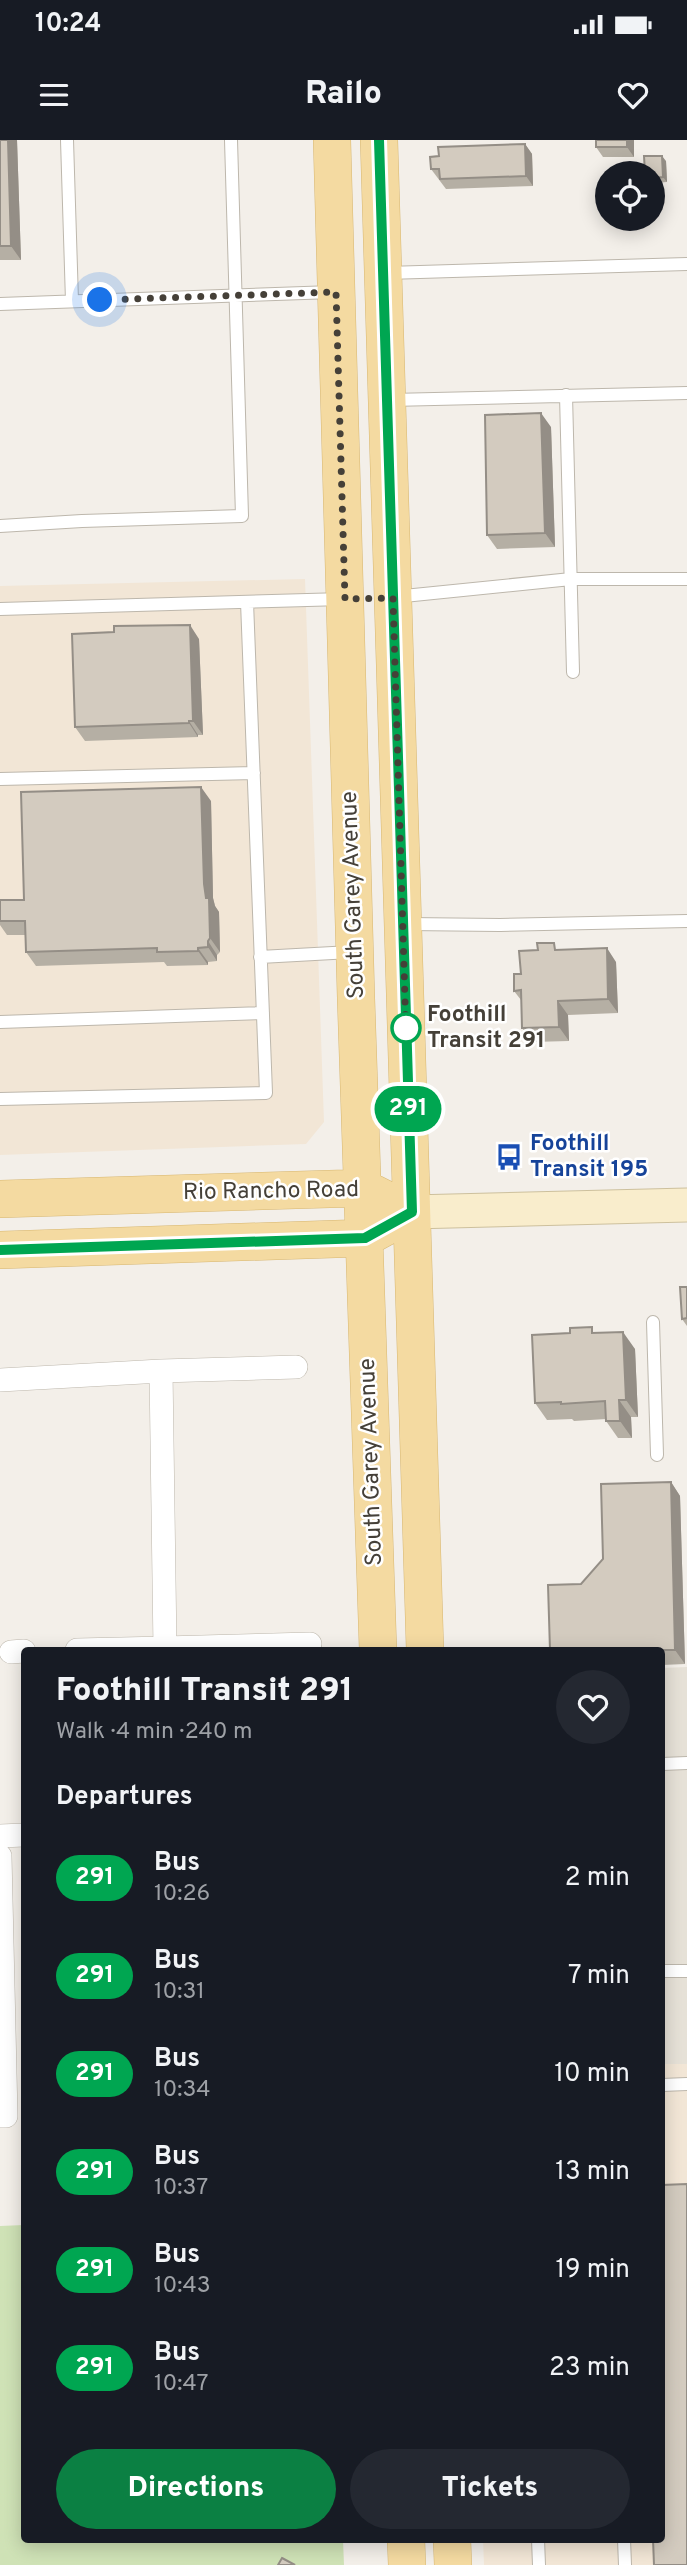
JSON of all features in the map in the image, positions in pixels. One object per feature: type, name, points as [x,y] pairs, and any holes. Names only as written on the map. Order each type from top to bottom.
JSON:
[{"type":"main road","name":"South Garey Avenue","points":[[332,140],[378,1647]]},
{"type":"main road","name":"South Garey Avenue","points":[[379,140],[425,1647]]},
{"type":"main road","points":[[345,599],[393,598]]},
{"type":"main road","name":"Rio Rancho Road","points":[[0,1199],[363,1188],[412,1212]]},
{"type":"main road","name":"Rio Rancho Road","points":[[0,1250],[365,1238],[412,1212]]},
{"type":"main road","points":[[406,2543],[407,2565]]},
{"type":"main road","points":[[452,2543],[453,2565]]},
{"type":"street","points":[[412,1212],[687,1205]]},
{"type":"street","points":[[0,1380],[296,1367]]},
{"type":"street","points":[[161,1371],[165,1647]]},
{"type":"street","points":[[223,1647],[310,1644]]},
{"type":"street","points":[[0,1836],[21,1835]]},
{"type":"street","points":[[0,1856],[10,2116]]},
{"type":"lane","points":[[67,140],[72,301]]},
{"type":"lane","points":[[0,526],[242,516],[231,140]]},
{"type":"lane","points":[[383,273],[687,264]]},
{"type":"lane","points":[[0,304],[336,292]]},
{"type":"lane","points":[[387,400],[687,393]]},
{"type":"lane","points":[[566,395],[573,672]]},
{"type":"lane","points":[[393,598],[571,579],[687,579]]},
{"type":"lane","points":[[0,609],[345,599]]},
{"type":"lane","points":[[0,1099],[266,1093],[247,602]]},
{"type":"lane","points":[[0,779],[254,773]]},
{"type":"lane","points":[[403,924],[687,921]]},
{"type":"lane","points":[[260,957],[355,951]]},
{"type":"lane","points":[[0,1023],[263,1013]]},
{"type":"lane","points":[[653,1322],[657,1455]]},
{"type":"lane","points":[[665,1764],[687,1763]]},
{"type":"lane","points":[[665,1971],[687,1970]]},
{"type":"lane","points":[[665,2085],[687,2084]]},
{"type":"lane","points":[[538,2543],[539,2565]]},
{"type":"lane","points":[[624,2543],[625,2565]]},
{"type":"shaded area","points":[[305,579],[324,1122],[306,1144],[0,1155],[0,586]]},
{"type":"shaded area","points":[[687,1667],[687,2064],[665,2064],[665,1668]]},
{"type":"shaded area","points":[[665,2064],[687,2064],[687,2565],[484,2565],[483,2543],[665,2543]]},
{"type":"green space","points":[[21,2225],[21,2543],[343,2543],[344,2565],[0,2565],[0,2226]]},
{"type":"building","points":[[0,140],[8,140],[11,246],[0,246]]},
{"type":"building","points":[[596,140],[627,140],[627,147],[596,147]]},
{"type":"building","points":[[525,144],[526,176],[440,179],[439,169],[431,169],[430,157],[439,156],[438,147]]},
{"type":"building","points":[[644,156],[662,156],[662,161],[644,161]]},
{"type":"building","points":[[541,413],[545,533],[487,535],[485,415]]},
{"type":"building","points":[[190,625],[193,721],[75,727],[72,634],[114,632],[114,626]]},
{"type":"building","points":[[201,787],[204,884],[206,898],[209,898],[208,947],[198,948],[198,951],[157,952],[157,948],[26,952],[25,921],[0,921],[0,900],[24,900],[21,792]]},
{"type":"building","points":[[537,943],[554,943],[555,950],[607,948],[608,999],[558,1001],[559,1027],[522,1028],[521,990],[514,991],[514,974],[521,974],[519,951],[538,950]]},
{"type":"building","points":[[680,1287],[687,1287],[687,1318],[682,1319]]},
{"type":"building","points":[[592,1327],[592,1333],[623,1332],[626,1400],[619,1400],[620,1421],[606,1421],[605,1401],[535,1403],[532,1335],[570,1333],[570,1328]]},
{"type":"building","points":[[671,1482],[675,1650],[665,1650],[665,1647],[550,1647],[548,1585],[581,1584],[603,1559],[601,1484]]},
{"type":"building","points":[[687,2184],[687,2565],[654,2565],[653,2543],[665,2543],[665,2185]]},
{"type":"building","points":[[282,2558],[295,2565],[278,2565]]},
{"type":"bus line","name":"291","points":[[0,1250],[365,1238],[412,1212],[379,140]]},
{"type":"place","name":"Foothill Transit 291","points":[[406,1028]]},
{"type":"place","name":"Foothill Transit 195","points":[[509,1157]]},
{"type":"route","points":[[100,300],[336,292],[345,599],[393,598],[406,1034],[406,1028]]}]
